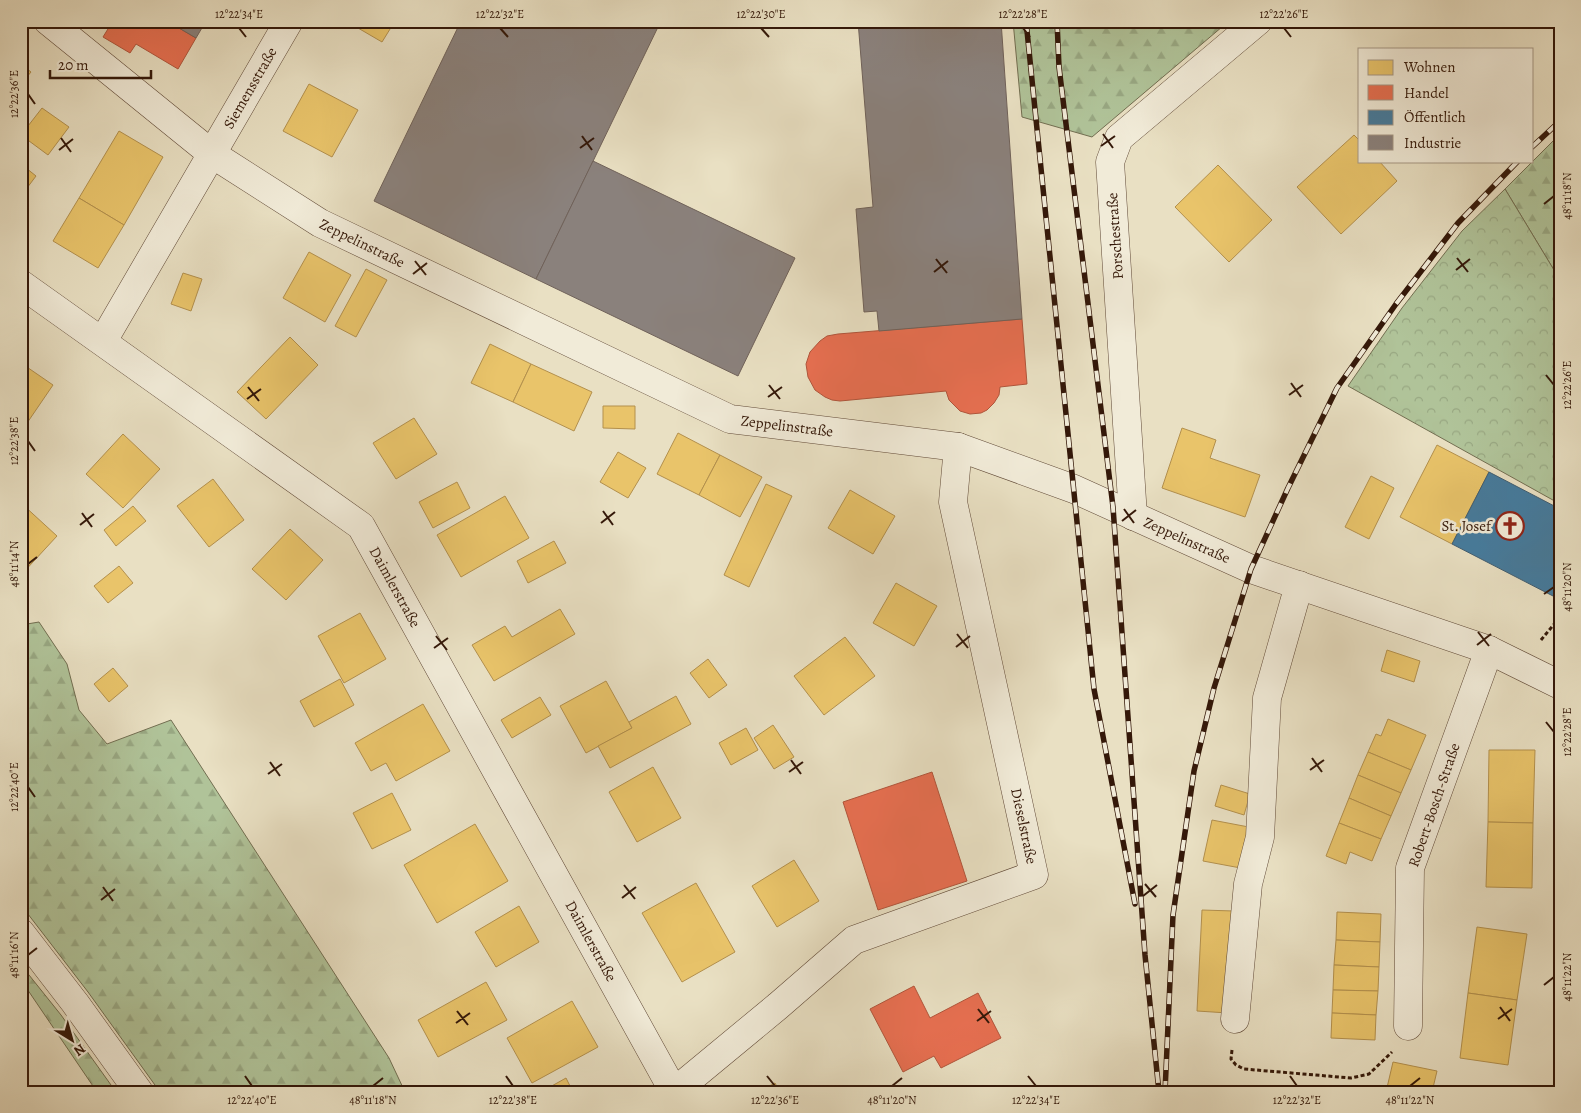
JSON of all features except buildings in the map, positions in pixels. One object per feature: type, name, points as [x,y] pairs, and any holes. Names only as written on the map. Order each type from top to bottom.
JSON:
[{"type":"street","name":"Zeppelinstraße","points":[[48,21],[212,154],[320,223],[730,419],[958,447],[1074,489],[1251,569],[1488,650],[1560,685]]},
{"type":"street","name":"Siemensstraße","points":[[103,342],[289,21]]},
{"type":"street","name":"Porschestraße","points":[[1133,516],[1110,162],[1119,138],[1258,21]]},
{"type":"street","name":"Daimlerstraße","points":[[21,284],[361,526],[674,1092]]},
{"type":"street","name":"Dieselstraße","points":[[674,1092],[854,940],[1034,875],[953,502],[958,447]]},
{"type":"street","points":[[1235,1019],[1248,884],[1260,837],[1267,698],[1299,585]]},
{"type":"street","name":"Robert-Bosch-Straße","points":[[1408,1026],[1410,868],[1488,650]]},
{"type":"street","points":[[21,933],[75,1003],[139,1092]]},
{"type":"path","points":[[1235,1019],[1231,1059],[1236,1065],[1244,1069],[1351,1078],[1369,1074],[1392,1052],[1408,1026]]},
{"type":"green space","points":[[1013,21],[1229,21],[1092,137],[1022,117]]},
{"type":"green space","points":[[1560,134],[1560,280],[1505,189]]},
{"type":"green space","points":[[1505,189],[1560,280],[1560,504],[1348,386],[1402,308],[1462,231]]},
{"type":"green space","points":[[39,622],[67,664],[79,710],[107,744],[171,720],[389,1058],[405,1092],[160,1092],[88,992],[21,905],[21,625]]},
{"type":"green space","points":[[21,965],[61,1015],[116,1092],[97,1092],[21,980]]},
{"type":"railway","points":[[1026,21],[1094,689],[1135,904]]},
{"type":"railway","points":[[1057,21],[1059,67],[1113,507],[1145,955],[1159,1092]]},
{"type":"railway","points":[[1534,145],[1560,121]]},
{"type":"railway","points":[[1165,1092],[1173,915],[1194,771],[1214,688],[1251,569],[1337,388],[1396,304],[1458,223],[1517,162]]},
{"type":"place","name":"St. Josef","points":[[1510,526]]}]
